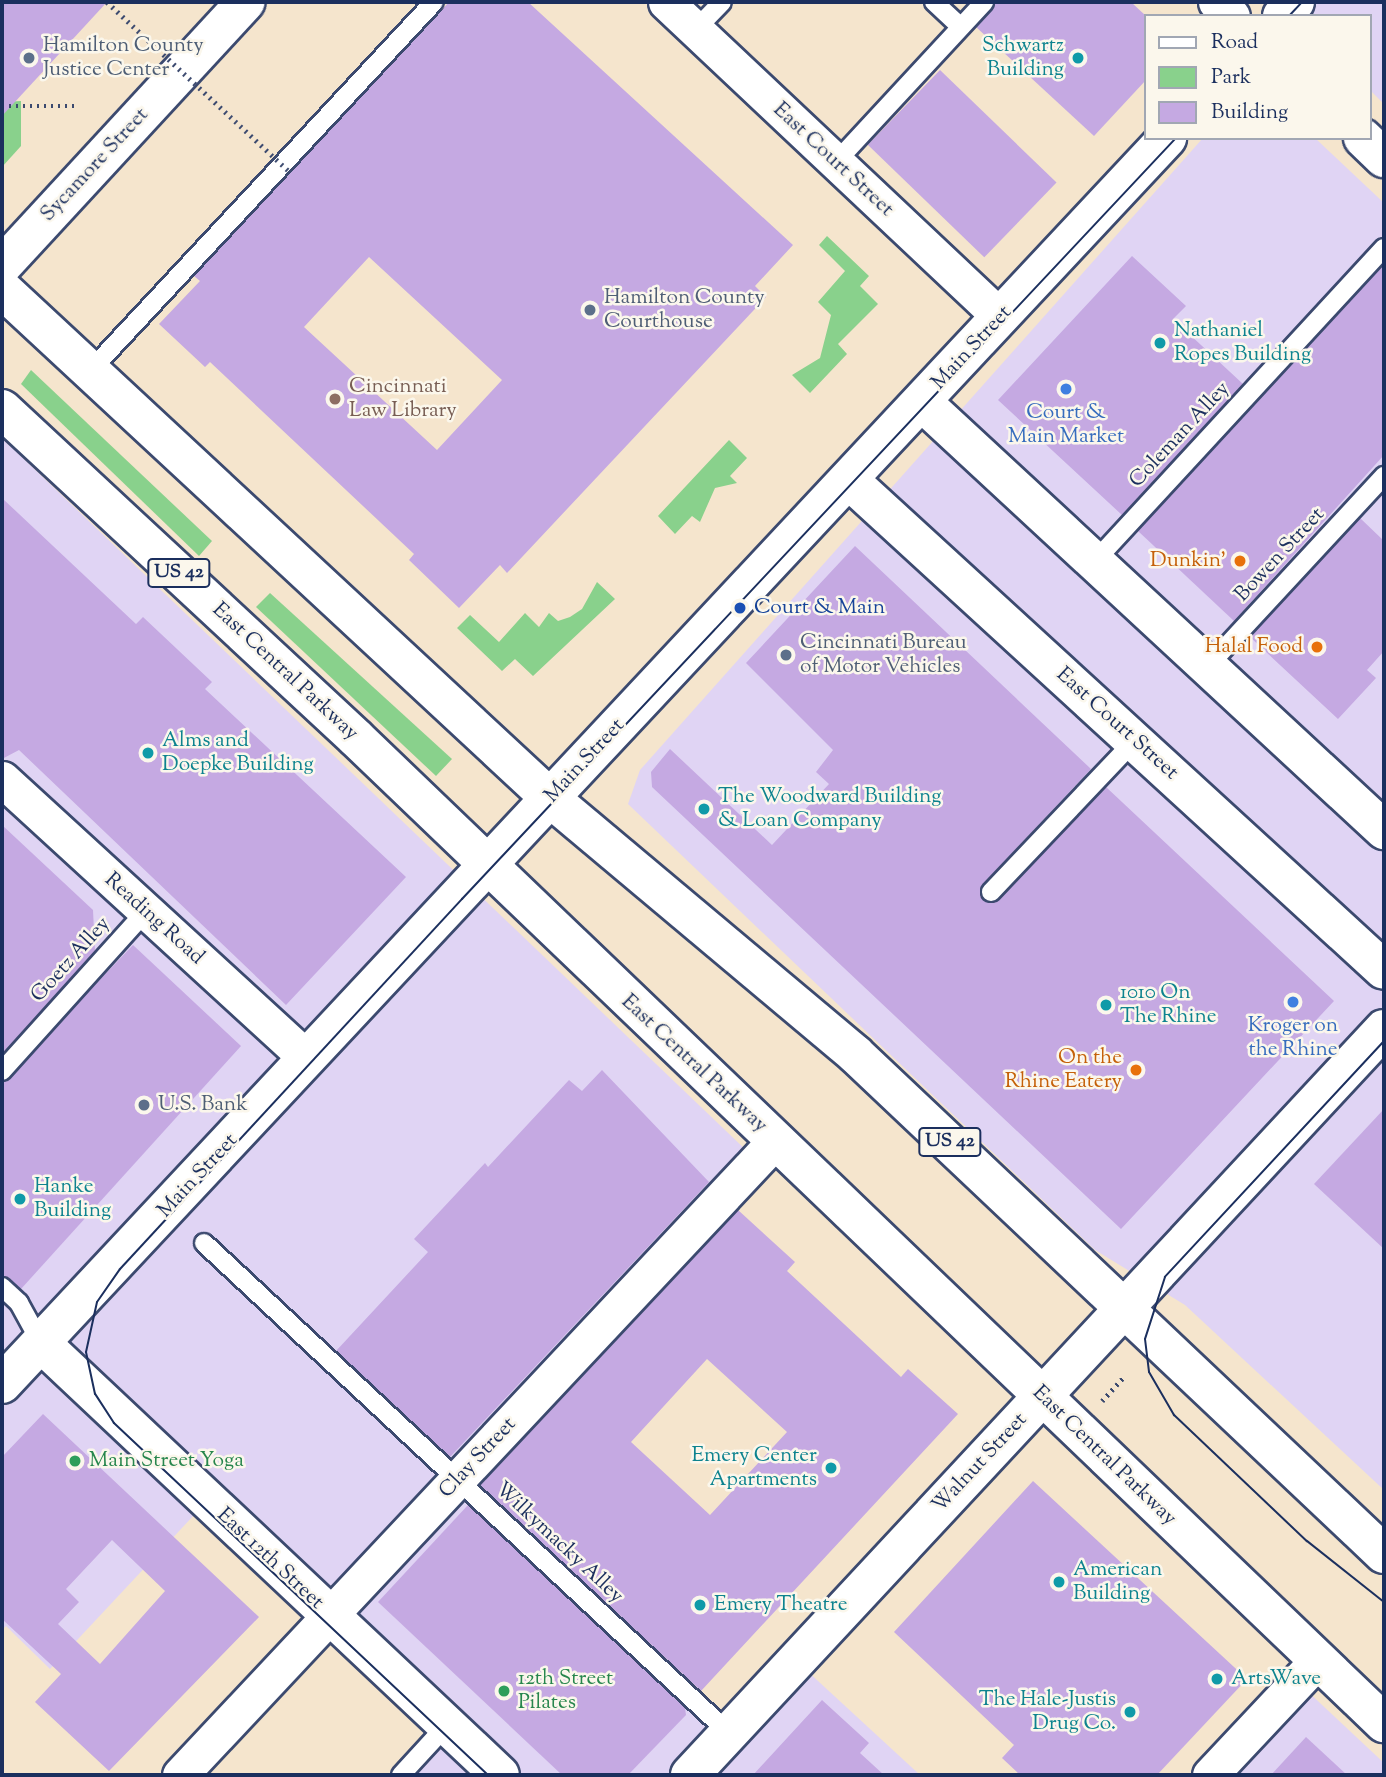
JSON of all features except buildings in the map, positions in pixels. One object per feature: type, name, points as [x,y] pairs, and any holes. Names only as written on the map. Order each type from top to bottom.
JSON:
[{"type":"street","name":"Sycamore Street","points":[[2,266],[246,2]]},
{"type":"street","name":"East Court Street","points":[[666,2],[1000,317]]},
{"type":"street","points":[[1216,2],[1230,14]]},
{"type":"street","name":"Main Street","points":[[2,1384],[1165,140]]},
{"type":"street","points":[[1365,140],[1384,158]]},
{"type":"street","name":"US 42","points":[[2,289],[550,798],[855,1054],[1126,1305],[1384,1554]]},
{"type":"street","points":[[922,402],[1209,665],[1384,830]]},
{"type":"street","name":"East Central Parkway","points":[[2,408],[487,866],[1384,1723]]},
{"type":"street","name":"East Court Street","points":[[849,480],[1384,970]]},
{"type":"street","name":"Reading Road","points":[[2,779],[307,1058]]},
{"type":"street","name":"Walnut Street","points":[[690,1775],[1384,1028]]},
{"type":"street","name":"Clay Street","points":[[180,1775],[775,1141]]},
{"type":"street","name":"East 12th Street","points":[[41,1343],[500,1775]]},
{"type":"street","points":[[1210,1775],[1318,1660]]},
{"type":"lane","points":[[90,371],[434,2]]},
{"type":"lane","points":[[696,29],[722,2]]},
{"type":"lane","points":[[934,2],[960,26]]},
{"type":"lane","points":[[836,162],[984,2]]},
{"type":"lane","name":"Coleman Alley","points":[[1095,561],[1384,248]]},
{"type":"lane","name":"Bowen Street","points":[[1209,665],[1384,476]]},
{"type":"lane","points":[[991,892],[1135,740]]},
{"type":"lane","name":"Goetz Alley","points":[[2,1071],[146,911]]},
{"type":"lane","name":"Wilkymacky Alley","points":[[204,1243],[729,1733]]},
{"type":"lane","points":[[2,1287],[19,1303],[41,1343]]},
{"type":"lane","points":[[401,1775],[447,1725]]},
{"type":"path","points":[[107,2],[289,171]]},
{"type":"path","points":[[2,106],[76,106]]},
{"type":"path","points":[[1099,1404],[1123,1378]]},
{"type":"shaded area","points":[[1276,2],[1384,2],[1384,104],[1372,92],[1372,14],[1289,14]]},
{"type":"shaded area","points":[[1201,140],[1317,140],[1384,203],[1384,1490],[1185,1305],[1095,1250],[628,804],[640,770]]},
{"type":"shaded area","points":[[2,438],[748,1152],[446,1477],[721,1735],[792,1657],[920,1775],[407,1775],[453,1726],[210,1498],[50,1669],[6,1626],[2,1630]]},
{"type":"shaded area","points":[[1288,1673],[1384,1763],[1384,1775],[1192,1775]]},
{"type":"green space","points":[[21,101],[21,146],[2,167],[2,102]]},
{"type":"green space","points":[[827,236],[869,276],[860,286],[878,304],[838,344],[847,354],[810,393],[792,375],[820,358],[831,315],[818,302],[845,271],[819,245]]},
{"type":"green space","points":[[31,370],[212,541],[199,556],[21,384]]},
{"type":"green space","points":[[729,440],[747,458],[730,476],[737,483],[715,488],[700,522],[692,516],[675,534],[658,516]]},
{"type":"green space","points":[[597,582],[615,599],[533,676],[515,659],[502,671],[457,628],[470,615],[499,642],[525,613],[539,627],[549,613],[558,621],[570,617],[582,609]]},
{"type":"green space","points":[[270,593],[452,759],[436,776],[256,607]]},
{"type":"tram line","points":[[1291,14],[1302,2]]},
{"type":"tram line","points":[[488,1775],[114,1423],[95,1394],[86,1352],[97,1302],[120,1269],[462,899],[1174,140]]},
{"type":"tram line","points":[[1384,1041],[1165,1277],[1145,1339],[1149,1372],[1174,1415],[1307,1541],[1384,1602]]},
{"type":"place","name":"Hamilton County Justice Center","points":[[29,58]]},
{"type":"place","name":"Schwartz Building","points":[[1078,58]]},
{"type":"place","name":"Hamilton County Courthouse","points":[[590,310]]},
{"type":"place","name":"Nathaniel Ropes Building","points":[[1160,343]]},
{"type":"place","name":"Court & Main Market","points":[[1066,389]]},
{"type":"place","name":"Cincinnati Law Library","points":[[335,399]]},
{"type":"place","name":"Dunkin'","points":[[1240,561]]},
{"type":"place","name":"Court & Main","points":[[740,608]]},
{"type":"place","name":"Halal Food","points":[[1317,647]]},
{"type":"place","name":"Cincinnati Bureau of Motor Vehicles","points":[[786,655]]},
{"type":"place","name":"Alms and Doepke Building","points":[[148,753]]},
{"type":"place","name":"The Woodward Building & Loan Company","points":[[704,809]]},
{"type":"place","name":"Kroger on the Rhine","points":[[1293,1002]]},
{"type":"place","name":"1010 On The Rhine","points":[[1106,1005]]},
{"type":"place","name":"On the Rhine Eatery","points":[[1136,1070]]},
{"type":"place","name":"U.S. Bank","points":[[144,1105]]},
{"type":"place","name":"Hanke Building","points":[[20,1199]]},
{"type":"place","name":"Main Street Yoga","points":[[75,1461]]},
{"type":"place","name":"Emery Center Apartments","points":[[831,1468]]},
{"type":"place","name":"American Building","points":[[1059,1582]]},
{"type":"place","name":"Emery Theatre","points":[[700,1605]]},
{"type":"place","name":"ArtsWave","points":[[1217,1679]]},
{"type":"place","name":"12th Street Pilates","points":[[504,1691]]},
{"type":"place","name":"The Hale-Justis Drug Co.","points":[[1130,1712]]}]
